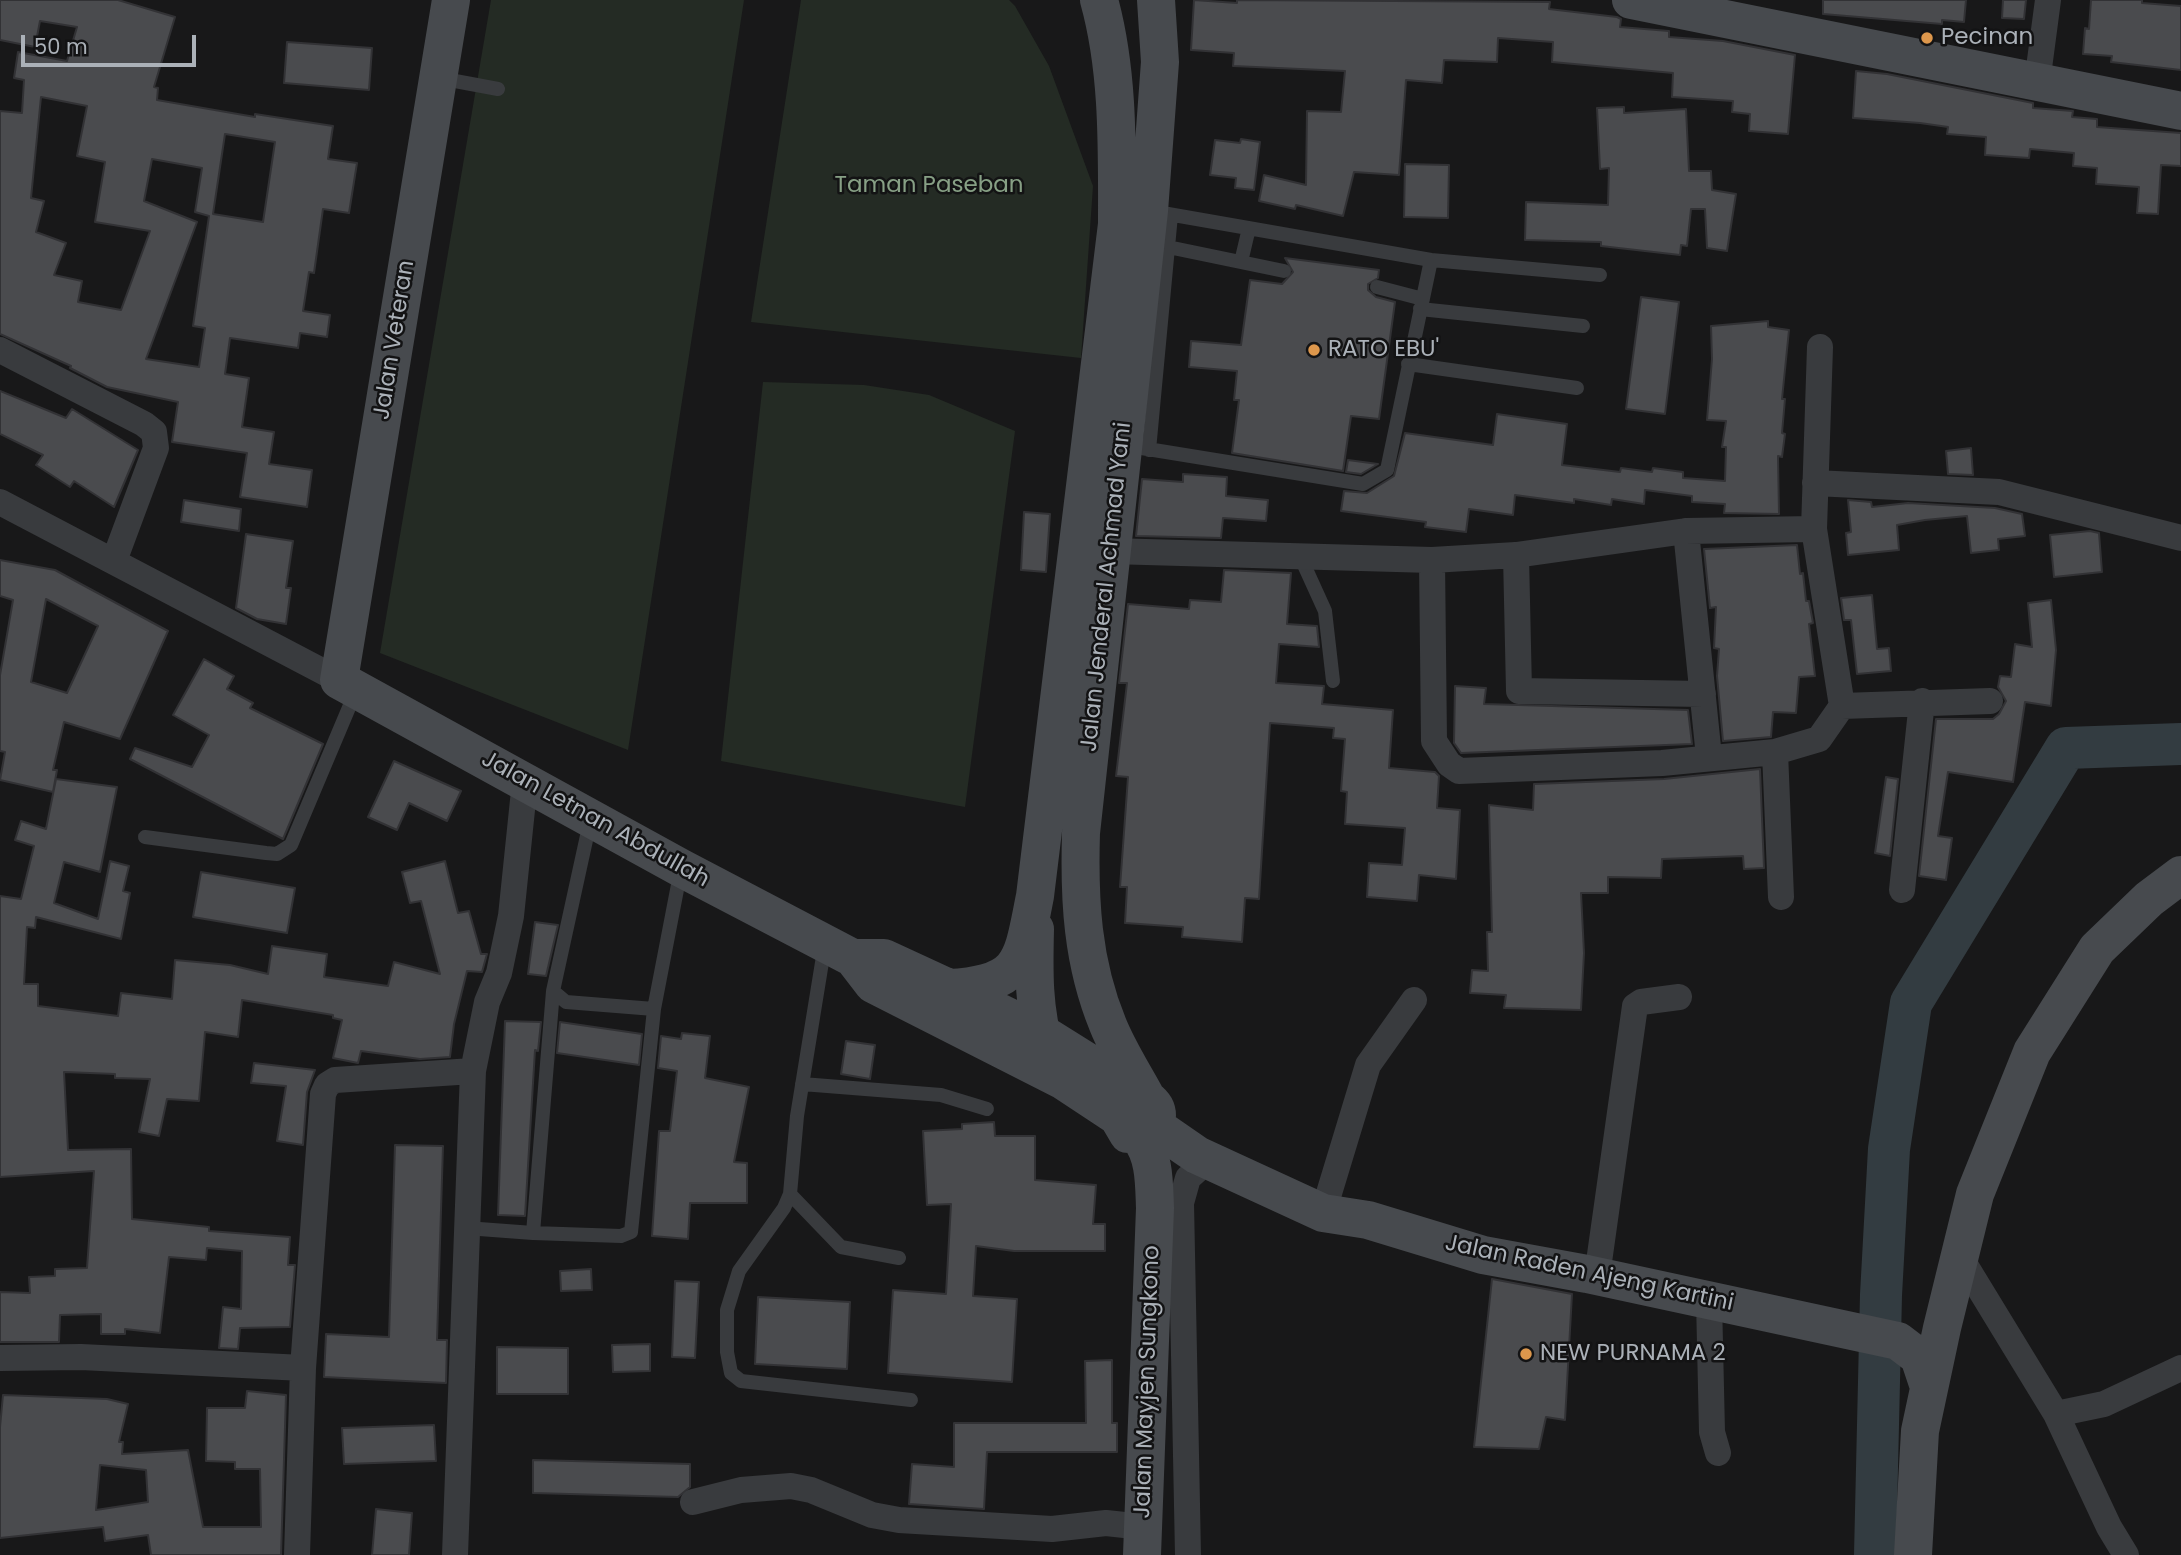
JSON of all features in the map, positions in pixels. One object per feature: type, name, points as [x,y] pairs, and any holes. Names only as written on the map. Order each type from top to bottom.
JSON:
[{"type":"street","name":"Jalan Veteran","points":[[348,685],[451,0]]},
{"type":"street","name":"Jalan Jenderal Achmad Yani","points":[[1035,896],[1117,224],[1115,111],[1109,50],[1099,0]]},
{"type":"street","name":"Jalan Jenderal Achmad Yani","points":[[1154,1208],[1152,1168],[1140,1120],[1089,965],[1082,926],[1081,833],[1110,551],[1136,447],[1160,213],[1160,62],[1156,0]]},
{"type":"street","points":[[1631,0],[2181,111]]},
{"type":"street","points":[[2038,83],[2048,0]]},
{"type":"street","points":[[1432,560],[1434,741],[1455,769],[1518,770],[1662,763],[1775,752],[1819,739],[1842,706],[1814,529],[1820,347]]},
{"type":"street","points":[[0,351],[144,424],[154,432],[156,448],[114,561]]},
{"type":"street","points":[[1815,483],[1999,492],[2181,538]]},
{"type":"street","points":[[0,502],[348,685]]},
{"type":"street","points":[[1110,551],[1432,560],[1516,555],[1686,531],[1814,529]]},
{"type":"street","points":[[1686,531],[1709,757]]},
{"type":"street","points":[[1516,555],[1519,691],[1703,694]]},
{"type":"street","name":"Jalan Letnan Abdullah","points":[[348,685],[681,868],[839,950],[884,958],[1040,1032],[1140,1120]]},
{"type":"street","points":[[1842,706],[1922,701],[1990,701]]},
{"type":"street","points":[[1902,890],[1922,701]]},
{"type":"street","points":[[1775,752],[1780,897]]},
{"type":"street","points":[[455,1555],[473,1071],[487,1002],[499,973],[511,916],[524,781]]},
{"type":"street","points":[[1913,1555],[1920,1431],[1928,1387],[1975,1194],[2032,1052],[2097,949],[2149,899],[2181,875]]},
{"type":"street","points":[[949,988],[982,986],[1008,974],[1023,949],[1035,896]]},
{"type":"street","points":[[1035,896],[1034,955],[1040,1032],[1048,1057],[1062,1080]]},
{"type":"street","name":"Jalan Letnan Abdullah","points":[[839,950],[873,984],[1140,1120]]},
{"type":"street","points":[[1597,1276],[1635,1006],[1641,1002],[1679,997]]},
{"type":"street","points":[[1323,1213],[1368,1065],[1414,1000]]},
{"type":"street","points":[[297,1555],[303,1368],[323,1094],[327,1085],[335,1080],[473,1071]]},
{"type":"street","name":"Jalan Raden Ajeng Kartini","points":[[1140,1120],[1208,1160],[1323,1213],[1368,1220],[1483,1255],[1597,1276],[1896,1341]]},
{"type":"street","points":[[1188,1555],[1181,1203],[1188,1178],[1208,1160]]},
{"type":"street","name":"Jalan Mayjen Sungkono","points":[[1142,1541],[1154,1208]]},
{"type":"street","points":[[1959,1255],[2056,1414],[2109,1527],[2126,1555]]},
{"type":"street","points":[[1709,1300],[1712,1432],[1718,1453]]},
{"type":"street","points":[[1896,1341],[1942,1328]]},
{"type":"street","points":[[1896,1341],[1919,1357],[1928,1387]]},
{"type":"street","points":[[0,1358],[81,1357],[303,1368]]},
{"type":"street","points":[[2056,1414],[2104,1404],[2181,1368]]},
{"type":"street","points":[[693,1502],[741,1490],[791,1486],[811,1490],[872,1514],[899,1520],[1052,1529],[1106,1522],[1142,1541]]},
{"type":"lane","points":[[438,78],[498,89]]},
{"type":"lane","points":[[1431,260],[1387,470],[1363,484],[1136,447],[1168,247],[1160,213],[1431,260],[1600,275]]},
{"type":"lane","points":[[1241,262],[1249,228]]},
{"type":"lane","points":[[1168,247],[1284,271]]},
{"type":"lane","points":[[1377,287],[1422,304],[1583,326]]},
{"type":"lane","points":[[1408,364],[1577,388]]},
{"type":"lane","points":[[1300,556],[1325,611],[1333,681]]},
{"type":"lane","points":[[145,837],[276,854],[285,851],[291,845],[348,685]]},
{"type":"lane","points":[[533,1233],[553,992],[591,817]]},
{"type":"lane","points":[[466,1228],[621,1236],[631,1232],[654,1009],[681,868]]},
{"type":"lane","points":[[839,950],[802,1084],[790,1194],[784,1208],[739,1271],[727,1310],[727,1352],[731,1373],[741,1381],[911,1400]]},
{"type":"lane","points":[[553,992],[566,1002],[654,1009]]},
{"type":"lane","points":[[802,1084],[941,1094],[987,1109]]},
{"type":"lane","points":[[790,1194],[841,1247],[899,1258]]},
{"type":"green space","points":[[491,0],[744,0],[628,750],[380,653]]},
{"type":"green space","name":"Taman Paseban","points":[[801,0],[1009,0],[1015,6],[1049,66],[1093,186],[1081,358],[751,322]]},
{"type":"green space","points":[[763,382],[864,385],[929,395],[1015,431],[965,807],[721,761]]},
{"type":"building","points":[[0,0],[118,0],[175,17],[154,87],[158,88],[157,100],[255,117],[255,114],[333,126],[328,159],[357,163],[349,213],[323,209],[314,273],[309,272],[303,311],[330,315],[327,337],[300,333],[298,348],[230,338],[225,374],[249,378],[242,427],[274,432],[269,464],[312,470],[307,507],[240,497],[247,453],[172,442],[178,402],[107,387],[70,368],[71,366],[0,334],[0,111],[22,113],[24,80],[14,78],[18,52],[67,61],[77,27],[40,21],[35,47],[0,40]],"holes":[[[41,97],[87,106],[77,156],[105,162],[95,222],[150,231],[121,310],[78,302],[82,281],[54,275],[66,243],[36,232],[44,201],[31,198]],[[225,134],[275,142],[263,222],[213,214]],[[152,159],[202,168],[195,212],[209,216],[193,326],[205,328],[199,367],[146,359],[197,222],[144,201]]]},
{"type":"building","points":[[1194,0],[1237,3],[1237,0],[1550,2],[1549,9],[1617,17],[1621,19],[1620,27],[1669,31],[1669,37],[1723,41],[1795,55],[1788,134],[1749,131],[1750,114],[1732,112],[1733,101],[1672,97],[1673,73],[1552,62],[1553,42],[1498,38],[1497,62],[1444,60],[1442,83],[1406,80],[1399,175],[1354,172],[1343,216],[1296,205],[1295,209],[1259,201],[1264,175],[1306,185],[1307,111],[1341,112],[1345,71],[1233,66],[1234,53],[1191,50]]},
{"type":"building","points":[[1823,0],[1966,0],[1964,22],[1942,20],[1942,24],[1823,14]]},
{"type":"building","points":[[2003,0],[2026,0],[2024,19],[2002,18]]},
{"type":"building","points":[[2091,0],[2142,0],[2142,3],[2181,6],[2181,70],[2111,62],[2112,56],[2083,54],[2085,28],[2089,29]]},
{"type":"building","points":[[287,42],[372,48],[369,90],[284,83]]},
{"type":"building","points":[[1856,71],[1887,74],[2033,103],[2033,108],[2073,111],[2072,117],[2097,119],[2097,127],[2181,133],[2181,166],[2161,165],[2158,214],[2137,213],[2139,187],[2096,184],[2097,168],[2073,166],[2074,153],[2030,149],[2029,158],[1985,155],[1986,137],[1947,134],[1948,127],[1920,123],[1853,118]]},
{"type":"building","points":[[1624,107],[1624,113],[1686,109],[1689,171],[1711,171],[1712,190],[1736,194],[1727,251],[1707,248],[1705,209],[1691,209],[1687,246],[1681,245],[1680,255],[1601,246],[1601,242],[1525,240],[1526,202],[1608,205],[1609,168],[1600,169],[1597,108]]},
{"type":"building","points":[[1241,139],[1260,142],[1254,190],[1235,188],[1236,178],[1210,175],[1215,140],[1240,143]]},
{"type":"building","points":[[1405,164],[1449,165],[1448,218],[1404,217]]},
{"type":"building","name":"RATO EBU'","points":[[1285,258],[1379,270],[1378,278],[1368,284],[1368,290],[1376,297],[1395,302],[1379,419],[1351,416],[1343,471],[1232,453],[1239,400],[1234,400],[1237,371],[1189,367],[1191,341],[1241,345],[1250,280],[1282,284],[1293,272]]},
{"type":"building","points":[[1641,297],[1679,302],[1665,414],[1626,409]]},
{"type":"building","points":[[1768,321],[1768,327],[1789,330],[1782,399],[1785,399],[1782,433],[1785,434],[1782,457],[1778,456],[1779,514],[1724,513],[1725,504],[1692,502],[1692,496],[1645,490],[1644,504],[1612,499],[1611,505],[1574,499],[1574,503],[1515,495],[1513,515],[1469,509],[1466,532],[1425,527],[1426,522],[1341,511],[1344,491],[1367,493],[1394,476],[1405,433],[1493,445],[1497,414],[1567,424],[1562,465],[1620,472],[1621,468],[1652,472],[1653,468],[1683,472],[1683,478],[1725,481],[1726,447],[1722,447],[1726,421],[1707,420],[1712,359],[1711,326]]},
{"type":"building","points":[[0,391],[66,418],[72,409],[138,450],[114,507],[74,481],[70,487],[36,465],[43,455],[0,434]]},
{"type":"building","points":[[1971,448],[1973,475],[1948,474],[1946,451]]},
{"type":"building","points":[[1348,460],[1378,464],[1361,474],[1346,472]]},
{"type":"building","points":[[1183,474],[1227,477],[1226,496],[1268,500],[1266,521],[1223,518],[1221,538],[1136,536],[1142,479],[1183,482]]},
{"type":"building","points":[[184,500],[241,509],[239,531],[181,522]]},
{"type":"building","points":[[1848,500],[1871,502],[1872,507],[1908,503],[1995,508],[2022,514],[2025,536],[1998,539],[1999,550],[1971,553],[1967,516],[1925,520],[1897,525],[1899,550],[1848,555],[1846,533],[1851,532]]},
{"type":"building","points":[[1024,512],[1050,514],[1046,572],[1021,570]]},
{"type":"building","points":[[2090,531],[2099,533],[2102,572],[2054,577],[2050,535]]},
{"type":"building","points":[[246,534],[293,541],[286,588],[291,588],[286,624],[257,619],[236,608]]},
{"type":"building","points":[[1797,545],[1800,574],[1803,573],[1806,601],[1809,601],[1813,623],[1809,624],[1815,676],[1799,677],[1796,713],[1773,712],[1771,737],[1723,741],[1717,676],[1719,649],[1714,648],[1716,607],[1710,608],[1704,549]]},
{"type":"building","points":[[0,560],[55,570],[168,631],[120,739],[64,722],[53,770],[57,770],[53,792],[0,780],[5,752],[0,751],[0,675],[13,600],[0,596]],"holes":[[[46,599],[98,626],[67,693],[31,682]]]},
{"type":"building","points":[[1224,570],[1291,573],[1287,624],[1317,626],[1319,647],[1279,644],[1276,683],[1324,686],[1322,704],[1393,710],[1389,768],[1435,772],[1439,776],[1437,808],[1460,810],[1456,879],[1419,875],[1417,901],[1367,897],[1369,863],[1402,865],[1405,828],[1345,824],[1347,792],[1341,791],[1345,739],[1333,738],[1334,728],[1270,723],[1259,899],[1245,898],[1242,942],[1182,937],[1183,927],[1125,923],[1127,887],[1120,887],[1128,777],[1116,776],[1127,683],[1119,683],[1128,604],[1189,609],[1190,600],[1221,602]]},
{"type":"building","points":[[1872,595],[1877,649],[1889,648],[1891,671],[1857,674],[1851,620],[1844,620],[1841,598]]},
{"type":"building","points":[[2051,600],[2056,650],[2051,706],[2025,702],[2013,782],[1948,772],[1938,836],[1952,838],[1946,880],[1919,876],[1936,719],[1993,719],[1999,714],[2006,701],[1998,687],[2000,676],[2011,677],[2015,644],[2032,647],[2028,603]]},
{"type":"building","points":[[204,659],[234,676],[227,689],[253,703],[250,708],[323,744],[283,839],[130,759],[135,748],[192,767],[209,735],[173,715]]},
{"type":"building","points":[[1455,686],[1486,688],[1484,704],[1688,710],[1692,744],[1461,753],[1454,743]]},
{"type":"building","points":[[394,761],[461,791],[447,821],[409,803],[397,830],[368,817]]},
{"type":"building","points":[[1760,769],[1764,868],[1744,869],[1743,856],[1662,859],[1661,878],[1608,877],[1608,893],[1581,893],[1584,953],[1581,1010],[1504,1008],[1506,995],[1470,993],[1472,970],[1488,971],[1487,932],[1492,932],[1489,805],[1533,810],[1534,784],[1664,779]]},
{"type":"building","points":[[1886,777],[1898,779],[1890,856],[1875,853]]},
{"type":"building","points":[[56,779],[117,787],[100,872],[64,862],[54,903],[98,919],[110,861],[129,866],[123,891],[130,893],[121,939],[36,917],[35,928],[27,927],[24,984],[38,984],[38,1006],[118,1016],[121,993],[172,999],[175,960],[230,965],[268,974],[272,946],[327,954],[324,977],[388,986],[394,962],[440,974],[421,901],[410,903],[402,872],[445,861],[458,913],[469,911],[481,954],[487,954],[482,972],[467,971],[454,1024],[450,1057],[420,1059],[361,1051],[358,1063],[333,1058],[342,1020],[333,1018],[333,1015],[242,1000],[238,1037],[205,1032],[199,1101],[167,1099],[159,1136],[139,1132],[150,1079],[115,1078],[115,1074],[64,1072],[68,1150],[131,1149],[132,1219],[209,1227],[209,1231],[290,1237],[288,1265],[295,1265],[290,1327],[240,1328],[238,1349],[219,1348],[223,1307],[241,1309],[242,1251],[207,1248],[206,1260],[169,1257],[160,1333],[125,1329],[125,1334],[101,1334],[101,1314],[60,1315],[59,1342],[0,1342],[0,1292],[30,1293],[29,1277],[55,1276],[55,1269],[87,1268],[94,1171],[0,1177],[0,896],[21,899],[34,846],[15,840],[21,821],[46,829]]},
{"type":"building","points":[[201,872],[295,888],[287,933],[193,917]]},
{"type":"building","points":[[535,922],[558,925],[546,976],[528,974]]},
{"type":"building","points":[[505,1021],[541,1022],[538,1051],[535,1050],[525,1216],[498,1215]]},
{"type":"building","points":[[560,1022],[642,1034],[639,1065],[557,1053]]},
{"type":"building","points":[[682,1033],[710,1036],[705,1078],[749,1087],[734,1162],[747,1163],[747,1203],[690,1203],[688,1239],[652,1236],[659,1131],[670,1131],[677,1071],[658,1068],[661,1036],[681,1039]]},
{"type":"building","points":[[846,1041],[875,1045],[870,1079],[841,1074]]},
{"type":"building","points":[[254,1063],[315,1070],[307,1092],[303,1145],[277,1141],[286,1086],[251,1083]]},
{"type":"building","points":[[994,1122],[995,1136],[1035,1136],[1035,1180],[1096,1185],[1093,1224],[1105,1224],[1105,1251],[1014,1251],[976,1246],[973,1296],[1017,1299],[1012,1382],[888,1373],[893,1290],[946,1294],[951,1204],[927,1205],[923,1131],[962,1129],[962,1124]]},
{"type":"building","points":[[395,1145],[443,1146],[437,1340],[447,1340],[446,1383],[324,1377],[326,1334],[389,1337]]},
{"type":"building","points":[[591,1269],[592,1290],[561,1291],[560,1271]]},
{"type":"building","name":"NEW PURNAMA 2","points":[[1492,1279],[1572,1294],[1565,1420],[1546,1417],[1539,1449],[1474,1447]]},
{"type":"building","points":[[675,1281],[699,1282],[695,1358],[672,1357]]},
{"type":"building","points":[[758,1297],[850,1302],[847,1369],[755,1364]]},
{"type":"building","points":[[650,1344],[650,1371],[613,1372],[612,1345]]},
{"type":"building","points":[[497,1347],[568,1348],[568,1394],[497,1394]]},
{"type":"building","points":[[1112,1360],[1112,1423],[1117,1423],[1117,1452],[987,1452],[984,1509],[909,1504],[912,1464],[954,1467],[954,1423],[1086,1423],[1085,1361]]},
{"type":"building","points":[[247,1391],[286,1395],[281,1555],[151,1555],[148,1535],[105,1541],[103,1527],[0,1538],[0,1427],[3,1395],[107,1399],[128,1404],[119,1442],[123,1442],[122,1454],[188,1450],[203,1527],[261,1527],[260,1469],[235,1469],[235,1462],[206,1461],[207,1408],[245,1408]],"holes":[[[100,1465],[146,1470],[148,1502],[96,1510]]]},
{"type":"building","points":[[434,1425],[436,1461],[344,1464],[342,1428]]},
{"type":"building","points":[[533,1460],[690,1464],[690,1487],[678,1497],[533,1493]]},
{"type":"building","points":[[376,1509],[412,1513],[409,1555],[372,1555]]},
{"type":"waterway","points":[[1875,1555],[1881,1295],[1889,1149],[1911,1003],[2066,748],[2181,744]]},
{"type":"place","name":"Pecinan","points":[[1927,38]]},
{"type":"place","name":"RATO EBU'","points":[[1314,350]]},
{"type":"place","name":"NEW PURNAMA 2","points":[[1526,1354]]}]
